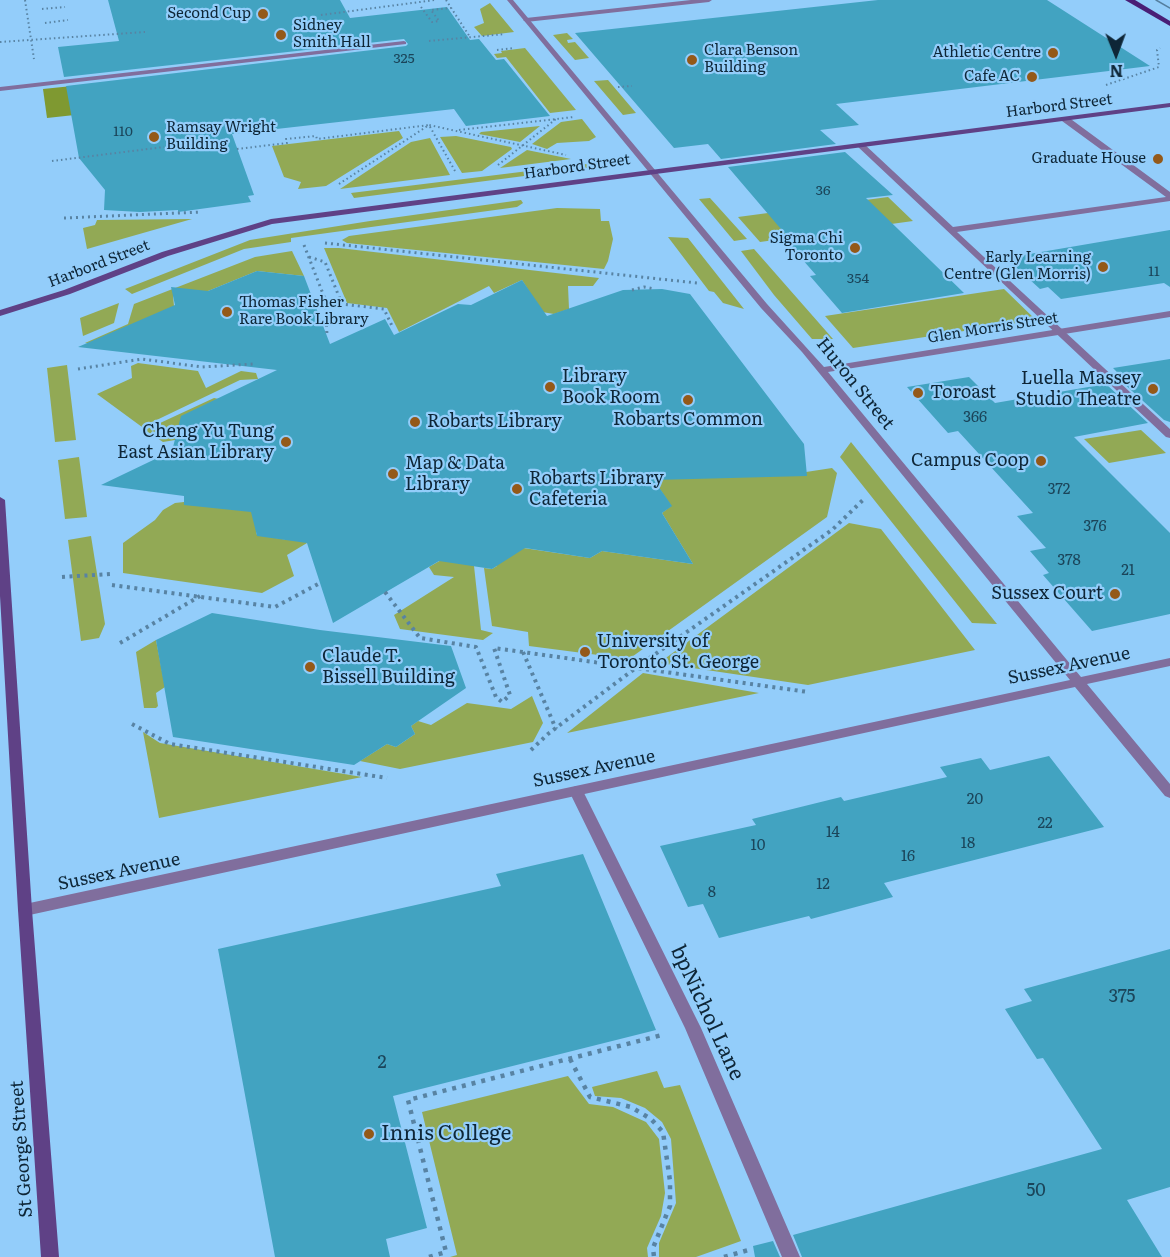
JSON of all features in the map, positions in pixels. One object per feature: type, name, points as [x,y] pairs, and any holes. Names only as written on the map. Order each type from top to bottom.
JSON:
[{"type":"main road","points":[[1129,0],[1170,24]]},
{"type":"street","name":"Huron Street","points":[[510,0],[651,171],[821,370],[1170,794]]},
{"type":"street","points":[[526,20],[708,0]]},
{"type":"street","points":[[0,89],[404,43]]},
{"type":"street","name":"Harbord Street","points":[[0,313],[174,251],[271,222],[1170,105]]},
{"type":"street","points":[[1065,119],[1170,198]]},
{"type":"street","points":[[860,145],[1170,435]]},
{"type":"street","points":[[951,230],[1170,198]]},
{"type":"street","name":"Glen Morris Street","points":[[821,370],[1170,314]]},
{"type":"street","name":"St George Street","points":[[0,500],[25,910],[50,1257]]},
{"type":"street","name":"Sussex Avenue","points":[[25,910],[1170,663]]},
{"type":"street","name":"bpNichol Lane","points":[[576,791],[693,1028],[791,1257]]},
{"type":"path","points":[[25,0],[37,84]]},
{"type":"path","points":[[321,15],[435,0]]},
{"type":"path","points":[[446,0],[470,37]]},
{"type":"path","points":[[42,9],[66,7]]},
{"type":"path","points":[[421,7],[432,22],[439,21],[431,10],[451,8]]},
{"type":"path","points":[[45,23],[68,20]]},
{"type":"path","points":[[0,42],[146,32]]},
{"type":"path","points":[[449,39],[513,33]]},
{"type":"path","points":[[1102,86],[1159,68],[1157,50],[1162,46]]},
{"type":"path","points":[[497,50],[516,48]]},
{"type":"path","points":[[617,87],[632,86]]},
{"type":"path","points":[[455,130],[583,116]]},
{"type":"path","points":[[496,166],[556,119]]},
{"type":"path","points":[[429,125],[458,177]]},
{"type":"path","points":[[334,188],[429,125]]},
{"type":"path","points":[[237,149],[287,142],[286,139],[316,136],[316,139],[429,125],[571,155]]},
{"type":"path","points":[[52,161],[164,147]]},
{"type":"path","points":[[64,218],[208,212]]},
{"type":"path","points":[[316,243],[697,283]]},
{"type":"path","points":[[304,245],[325,299],[327,335]]},
{"type":"path","points":[[309,257],[325,262],[342,304],[384,309],[393,328]]},
{"type":"path","points":[[644,278],[644,287]]},
{"type":"path","points":[[644,287],[649,289]]},
{"type":"path","points":[[640,290],[644,287]]},
{"type":"path","points":[[632,290],[644,287],[655,289]]},
{"type":"path","points":[[78,369],[142,359],[202,367],[253,364]]},
{"type":"path","points":[[531,750],[637,667],[832,530],[864,499]]},
{"type":"path","points":[[62,577],[110,574]]},
{"type":"path","points":[[112,585],[275,607],[320,583]]},
{"type":"path","points":[[386,592],[420,639],[476,647],[496,696],[501,702],[510,695],[494,648],[808,692]]},
{"type":"path","points":[[120,643],[201,596]]},
{"type":"path","points":[[523,651],[555,729]]},
{"type":"path","points":[[132,724],[170,744],[387,778]]},
{"type":"path","points":[[429,1257],[447,1252],[408,1100],[693,1028]]},
{"type":"path","points":[[570,1059],[590,1098],[631,1107],[651,1119],[663,1132],[670,1181],[670,1206],[653,1248],[654,1257]]},
{"type":"green space","points":[[490,3],[514,32],[482,36],[474,27],[484,23],[480,9]]},
{"type":"green space","points":[[567,33],[573,39],[567,40],[568,43],[575,42],[589,58],[575,60],[553,35]]},
{"type":"green space","points":[[525,48],[576,110],[550,113],[506,57],[497,58],[494,54]]},
{"type":"green space","points":[[150,78],[157,106],[47,118],[43,89]]},
{"type":"green space","points":[[608,80],[636,113],[623,115],[594,81]]},
{"type":"green space","points":[[582,119],[596,137],[589,141],[557,143],[547,149],[532,144],[561,122]]},
{"type":"green space","points":[[540,126],[520,142],[479,134],[481,132]]},
{"type":"green space","points":[[399,131],[403,138],[326,186],[298,189],[301,182],[284,177],[272,146]]},
{"type":"green space","points":[[456,136],[512,149],[482,171],[462,173],[440,137]]},
{"type":"green space","points":[[430,138],[450,175],[340,189],[411,142]]},
{"type":"green space","points":[[527,150],[571,159],[500,168]]},
{"type":"green space","points":[[585,164],[594,167],[354,198],[351,193]]},
{"type":"green space","points":[[888,197],[913,221],[760,242],[738,217]]},
{"type":"green space","points":[[710,198],[747,239],[734,241],[699,199]]},
{"type":"green space","points":[[521,200],[523,203],[517,207],[291,238],[291,242],[244,249],[132,294],[125,289],[250,240]]},
{"type":"green space","points":[[557,208],[600,209],[601,221],[609,221],[613,239],[604,269],[347,243],[342,240],[349,236]]},
{"type":"green space","points":[[192,219],[87,249],[83,228],[95,225],[97,220]]},
{"type":"green space","points":[[668,237],[688,238],[744,309],[723,303],[714,292],[709,291]]},
{"type":"green space","points":[[324,248],[599,278],[593,286],[568,286],[569,309],[554,314],[542,312],[522,280],[494,293],[489,286],[399,332],[387,308],[347,303]]},
{"type":"green space","points":[[754,249],[833,339],[812,339],[774,295],[741,251]]},
{"type":"green space","points":[[292,251],[304,276],[257,271],[208,291],[173,296],[174,306],[127,349],[85,343],[128,324],[134,304],[255,257]]},
{"type":"green space","points":[[1004,289],[1036,320],[853,348],[825,316]]},
{"type":"green space","points":[[119,303],[114,323],[83,336],[80,318]]},
{"type":"green space","points":[[138,363],[198,371],[206,388],[241,371],[256,373],[258,379],[240,380],[142,427],[97,394],[132,378],[131,366]]},
{"type":"green space","points":[[67,365],[76,440],[55,442],[47,368]]},
{"type":"green space","points":[[214,398],[243,404],[244,408],[175,440],[163,442],[145,430]]},
{"type":"green space","points":[[1141,430],[1166,453],[1109,463],[1084,439]]},
{"type":"green space","points":[[851,442],[997,624],[972,623],[840,457]]},
{"type":"green space","points":[[79,457],[87,517],[65,519],[58,460]]},
{"type":"green space","points":[[639,457],[806,472],[832,468],[837,473],[827,517],[629,659],[529,646],[528,632],[492,626],[484,568],[492,569],[497,566],[490,551],[497,544],[590,558],[602,551],[693,564],[662,513],[671,506]]},
{"type":"green space","points":[[184,502],[184,504],[276,514],[256,532],[257,535],[288,540],[297,518],[307,543],[287,555],[294,576],[262,593],[123,573],[123,543],[155,520],[163,510],[175,503]]},
{"type":"green space","points":[[849,523],[881,529],[975,650],[808,685],[659,663]]},
{"type":"green space","points":[[91,536],[105,624],[99,638],[81,641],[68,540]]},
{"type":"green space","points":[[474,541],[474,566],[481,630],[493,633],[483,640],[400,629],[394,615],[454,577],[434,575],[429,567]]},
{"type":"green space","points":[[156,640],[165,687],[156,693],[158,706],[156,708],[144,708],[136,652]]},
{"type":"green space","points":[[643,673],[759,693],[567,733]]},
{"type":"green space","points":[[532,696],[543,723],[533,742],[400,769],[360,761],[387,744],[396,747],[415,734],[411,726],[418,721],[431,725],[467,703],[511,709]]},
{"type":"green space","points":[[143,732],[160,743],[362,777],[159,818]]},
{"type":"green space","points":[[657,1071],[664,1088],[680,1085],[741,1241],[696,1257],[659,1257],[659,1243],[676,1203],[671,1139],[662,1122],[645,1108],[621,1098],[595,1096],[592,1087]]},
{"type":"green space","points":[[568,1076],[589,1104],[613,1107],[646,1122],[659,1139],[665,1193],[661,1216],[647,1248],[648,1257],[450,1257],[457,1255],[422,1112]]},
{"type":"building","points":[[108,0],[340,0],[350,18],[447,7],[470,40],[479,39],[496,60],[504,59],[550,116],[466,126],[454,109],[232,134],[254,195],[248,196],[251,202],[178,212],[178,210],[140,212],[104,210],[105,190],[79,158],[66,86],[408,44],[404,39],[64,77],[58,47],[119,41]]},
{"type":"building","points":[[878,0],[1047,0],[1150,66],[836,104],[859,125],[820,130],[836,144],[721,159],[708,144],[674,148],[575,33]]},
{"type":"building","points":[[845,152],[893,195],[866,198],[964,293],[842,313],[810,276],[816,275],[787,242],[792,242],[728,167]]},
{"type":"building","name":"Early Learning Centre (Glen Morris)","points":[[1170,230],[1170,287],[1164,283],[1061,299],[1048,287],[1040,289],[1006,258]]},
{"type":"building","name":"Robarts Library","points":[[257,271],[304,276],[330,344],[385,319],[394,335],[458,304],[471,305],[522,280],[547,316],[623,290],[662,289],[690,294],[804,444],[807,476],[654,480],[672,506],[662,513],[693,564],[602,551],[590,558],[525,548],[492,569],[439,561],[333,623],[307,543],[257,536],[251,512],[184,505],[184,496],[101,485],[172,451],[181,416],[277,370],[78,347],[175,305],[171,287],[208,291]]},
{"type":"building","name":"Luella Massey Studio Theatre","points":[[1170,359],[1170,422],[1164,420],[1121,381],[1125,380],[1113,368]]},
{"type":"building","points":[[969,377],[995,403],[1106,384],[1148,423],[1074,437],[1170,533],[1170,614],[1092,631],[1043,575],[1049,573],[1030,551],[1046,548],[1017,516],[1033,513],[958,431],[948,433],[907,387]]},
{"type":"building","name":"Claude T. Bissell Building","points":[[212,613],[320,630],[451,646],[466,688],[411,726],[415,734],[396,747],[387,744],[354,765],[173,737],[156,640]]},
{"type":"building","points":[[1049,756],[1104,827],[884,883],[893,897],[811,919],[809,916],[719,938],[703,904],[688,907],[660,846],[756,825],[752,819],[841,797],[844,801],[947,777],[940,767],[981,758],[990,770]]},
{"type":"building","name":"Innis College","points":[[583,854],[656,1030],[393,1096],[427,1228],[386,1239],[390,1257],[275,1257],[218,949],[501,886],[496,874]]},
{"type":"building","points":[[1170,949],[1170,1187],[1127,1200],[1162,1257],[802,1257],[793,1235],[1102,1149],[1043,1058],[1037,1059],[1005,1009],[1032,1001],[1024,989]]},
{"type":"building","points":[[773,1241],[780,1257],[755,1257],[753,1246]]},
{"type":"tram line","points":[[1156,0],[1170,8]]},
{"type":"place","name":"Second Cup","points":[[263,14]]},
{"type":"place","name":"Sidney Smith Hall","points":[[281,35]]},
{"type":"place","name":"Athletic Centre","points":[[1053,53]]},
{"type":"place","name":"Clara Benson Building","points":[[692,60]]},
{"type":"place","name":"Cafe AC","points":[[1032,77]]},
{"type":"place","name":"Ramsay Wright Building","points":[[154,137]]},
{"type":"place","name":"Graduate House","points":[[1158,159]]},
{"type":"place","name":"Sigma Chi Toronto","points":[[855,248]]},
{"type":"place","name":"Early Learning Centre (Glen Morris)","points":[[1103,267]]},
{"type":"place","name":"Thomas Fisher Rare Book Library","points":[[227,312]]},
{"type":"place","name":"Library Book Room","points":[[550,387]]},
{"type":"place","name":"Luella Massey Studio Theatre","points":[[1153,389]]},
{"type":"place","name":"Toroast","points":[[918,393]]},
{"type":"place","name":"Robarts Common","points":[[688,400]]},
{"type":"place","name":"Robarts Library","points":[[415,422]]},
{"type":"place","name":"Cheng Yu Tung East Asian Library","points":[[286,442]]},
{"type":"place","name":"Campus Coop","points":[[1041,461]]},
{"type":"place","name":"Map & Data Library","points":[[393,474]]},
{"type":"place","name":"Robarts Library Cafeteria","points":[[517,489]]},
{"type":"place","name":"Sussex Court","points":[[1115,594]]},
{"type":"place","name":"University of Toronto St. George","points":[[585,652]]},
{"type":"place","name":"Claude T. Bissell Building","points":[[310,667]]},
{"type":"place","name":"Innis College","points":[[369,1134]]}]
